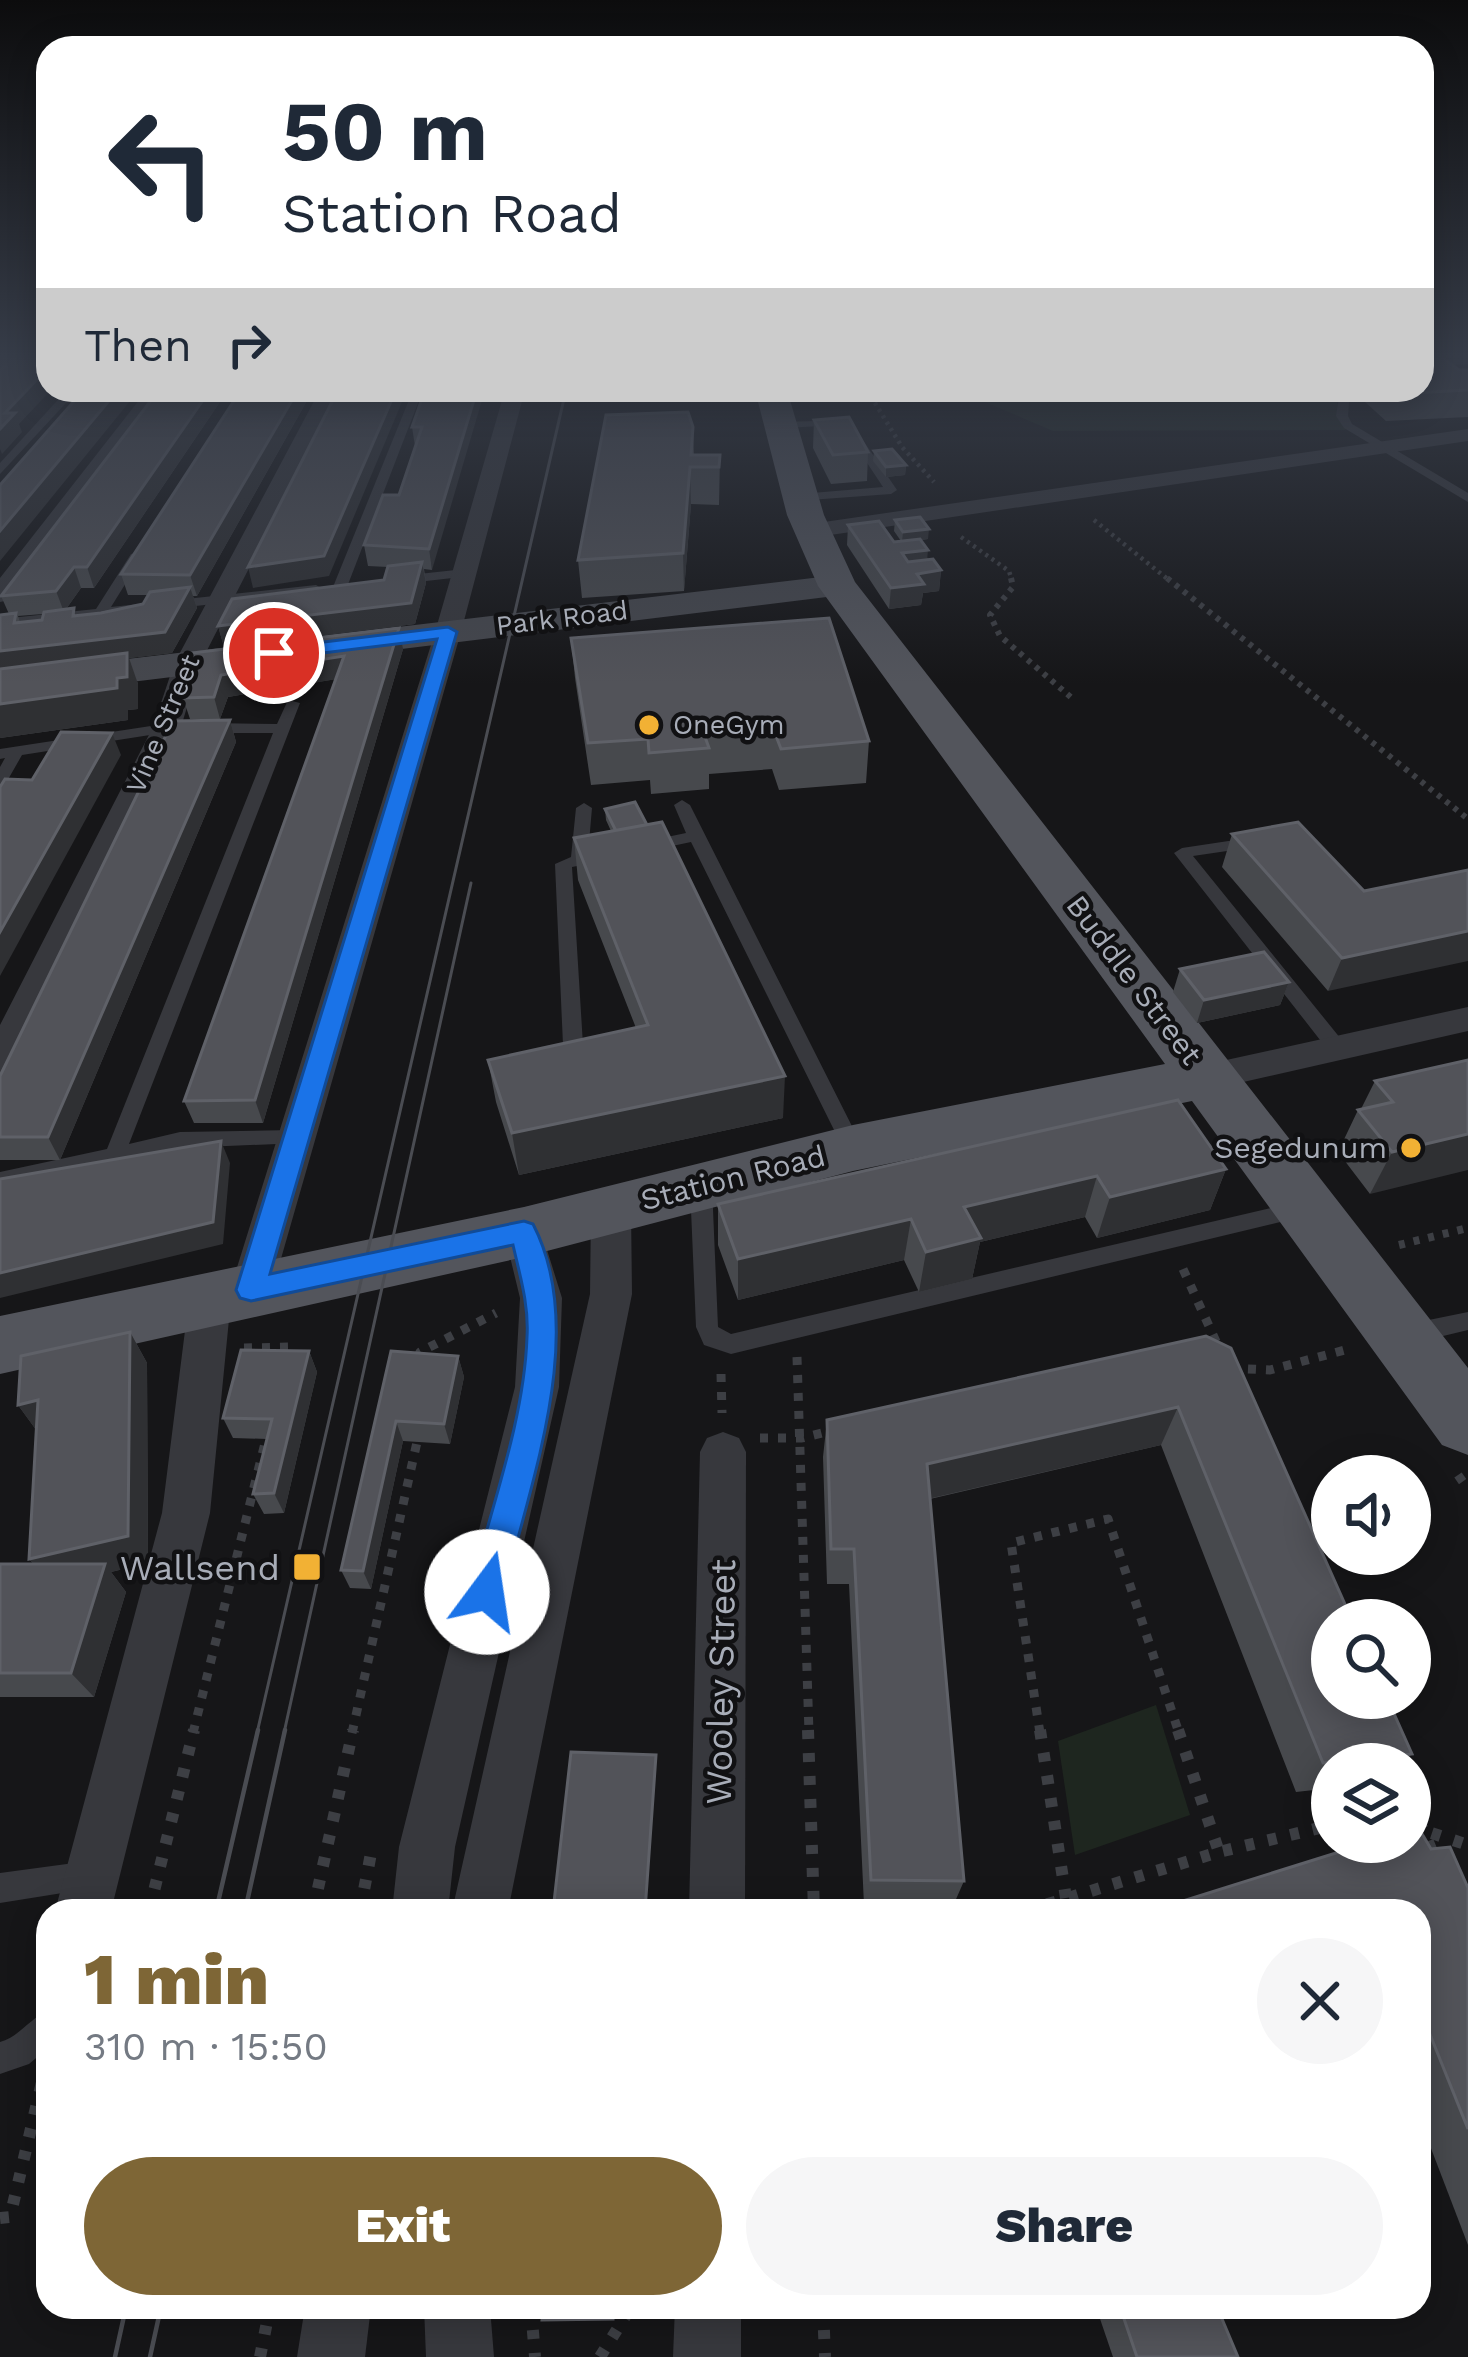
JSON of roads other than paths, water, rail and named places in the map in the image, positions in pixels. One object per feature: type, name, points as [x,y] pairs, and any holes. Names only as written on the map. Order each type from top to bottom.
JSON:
[{"type":"main road","name":"Buddle Street","points":[[793,464],[820,558],[838,586],[1307,1207],[1382,1341],[1468,1424]]},
{"type":"main road","name":"Station Road","points":[[0,1345],[524,1232],[853,1148],[1208,1077]]},
{"type":"street","points":[[0,595],[100,464]]},
{"type":"street","name":"Vine Street","points":[[0,1060],[167,727],[187,664],[291,464]]},
{"type":"street","points":[[87,1893],[186,1514],[230,1294],[293,1138],[495,464]]},
{"type":"street","points":[[805,514],[925,512],[1260,464]]},
{"type":"street","name":"Park Road","points":[[0,686],[838,586]]},
{"type":"street","name":"Station Road","points":[[1208,1077],[1468,1019]]},
{"type":"street","points":[[483,1899],[611,1294],[611,1209]]},
{"type":"street","points":[[422,1899],[428,1847],[537,1387],[541,1298],[524,1232]]},
{"type":"street","name":"Wooley Street","points":[[717,1899],[723,1452]]},
{"type":"street","points":[[331,2357],[336,2319]]},
{"type":"street","points":[[458,2319],[460,2357]]},
{"type":"street","points":[[707,2357],[708,2319]]},
{"type":"lane","points":[[340,587],[389,464]]},
{"type":"lane","points":[[805,514],[891,490],[873,464]]},
{"type":"lane","points":[[1411,464],[1468,498]]},
{"type":"lane","points":[[101,611],[140,551]]},
{"type":"lane","points":[[382,583],[465,573]]},
{"type":"lane","points":[[0,623],[361,585]]},
{"type":"lane","points":[[115,1154],[293,703]]},
{"type":"lane","points":[[0,780],[9,752],[167,727],[283,729]]},
{"type":"lane","points":[[682,805],[853,1148]]},
{"type":"lane","points":[[579,861],[584,808]]},
{"type":"lane","points":[[634,850],[696,836]]},
{"type":"lane","points":[[1267,839],[1182,854],[1338,1048]]},
{"type":"lane","points":[[573,1045],[563,864],[613,854]]},
{"type":"lane","points":[[0,1180],[199,1139],[293,1138]]},
{"type":"lane","points":[[701,1186],[706,1327],[720,1343],[795,1332],[1307,1207]]},
{"type":"lane","points":[[1382,1341],[1468,1322]]},
{"type":"lane","points":[[0,1888],[87,1893]]},
{"type":"lane","points":[[0,2058],[17,2053],[36,2037]]},
{"type":"tram line","points":[[257,1733],[549,464]]},
{"type":"tram line","points":[[284,1733],[471,883]]},
{"type":"tram line","points":[[219,1899],[258,1730]]},
{"type":"tram line","points":[[248,1899],[285,1730]]},
{"type":"tram line","points":[[115,2357],[123,2319]]},
{"type":"tram line","points":[[150,2357],[158,2319]]},
{"type":"place","name":"OneGym","points":[[649,725]]},
{"type":"place","name":"Segedunum","points":[[1411,1148]]},
{"type":"place","name":"Wallsend","points":[[307,1567]]}]
